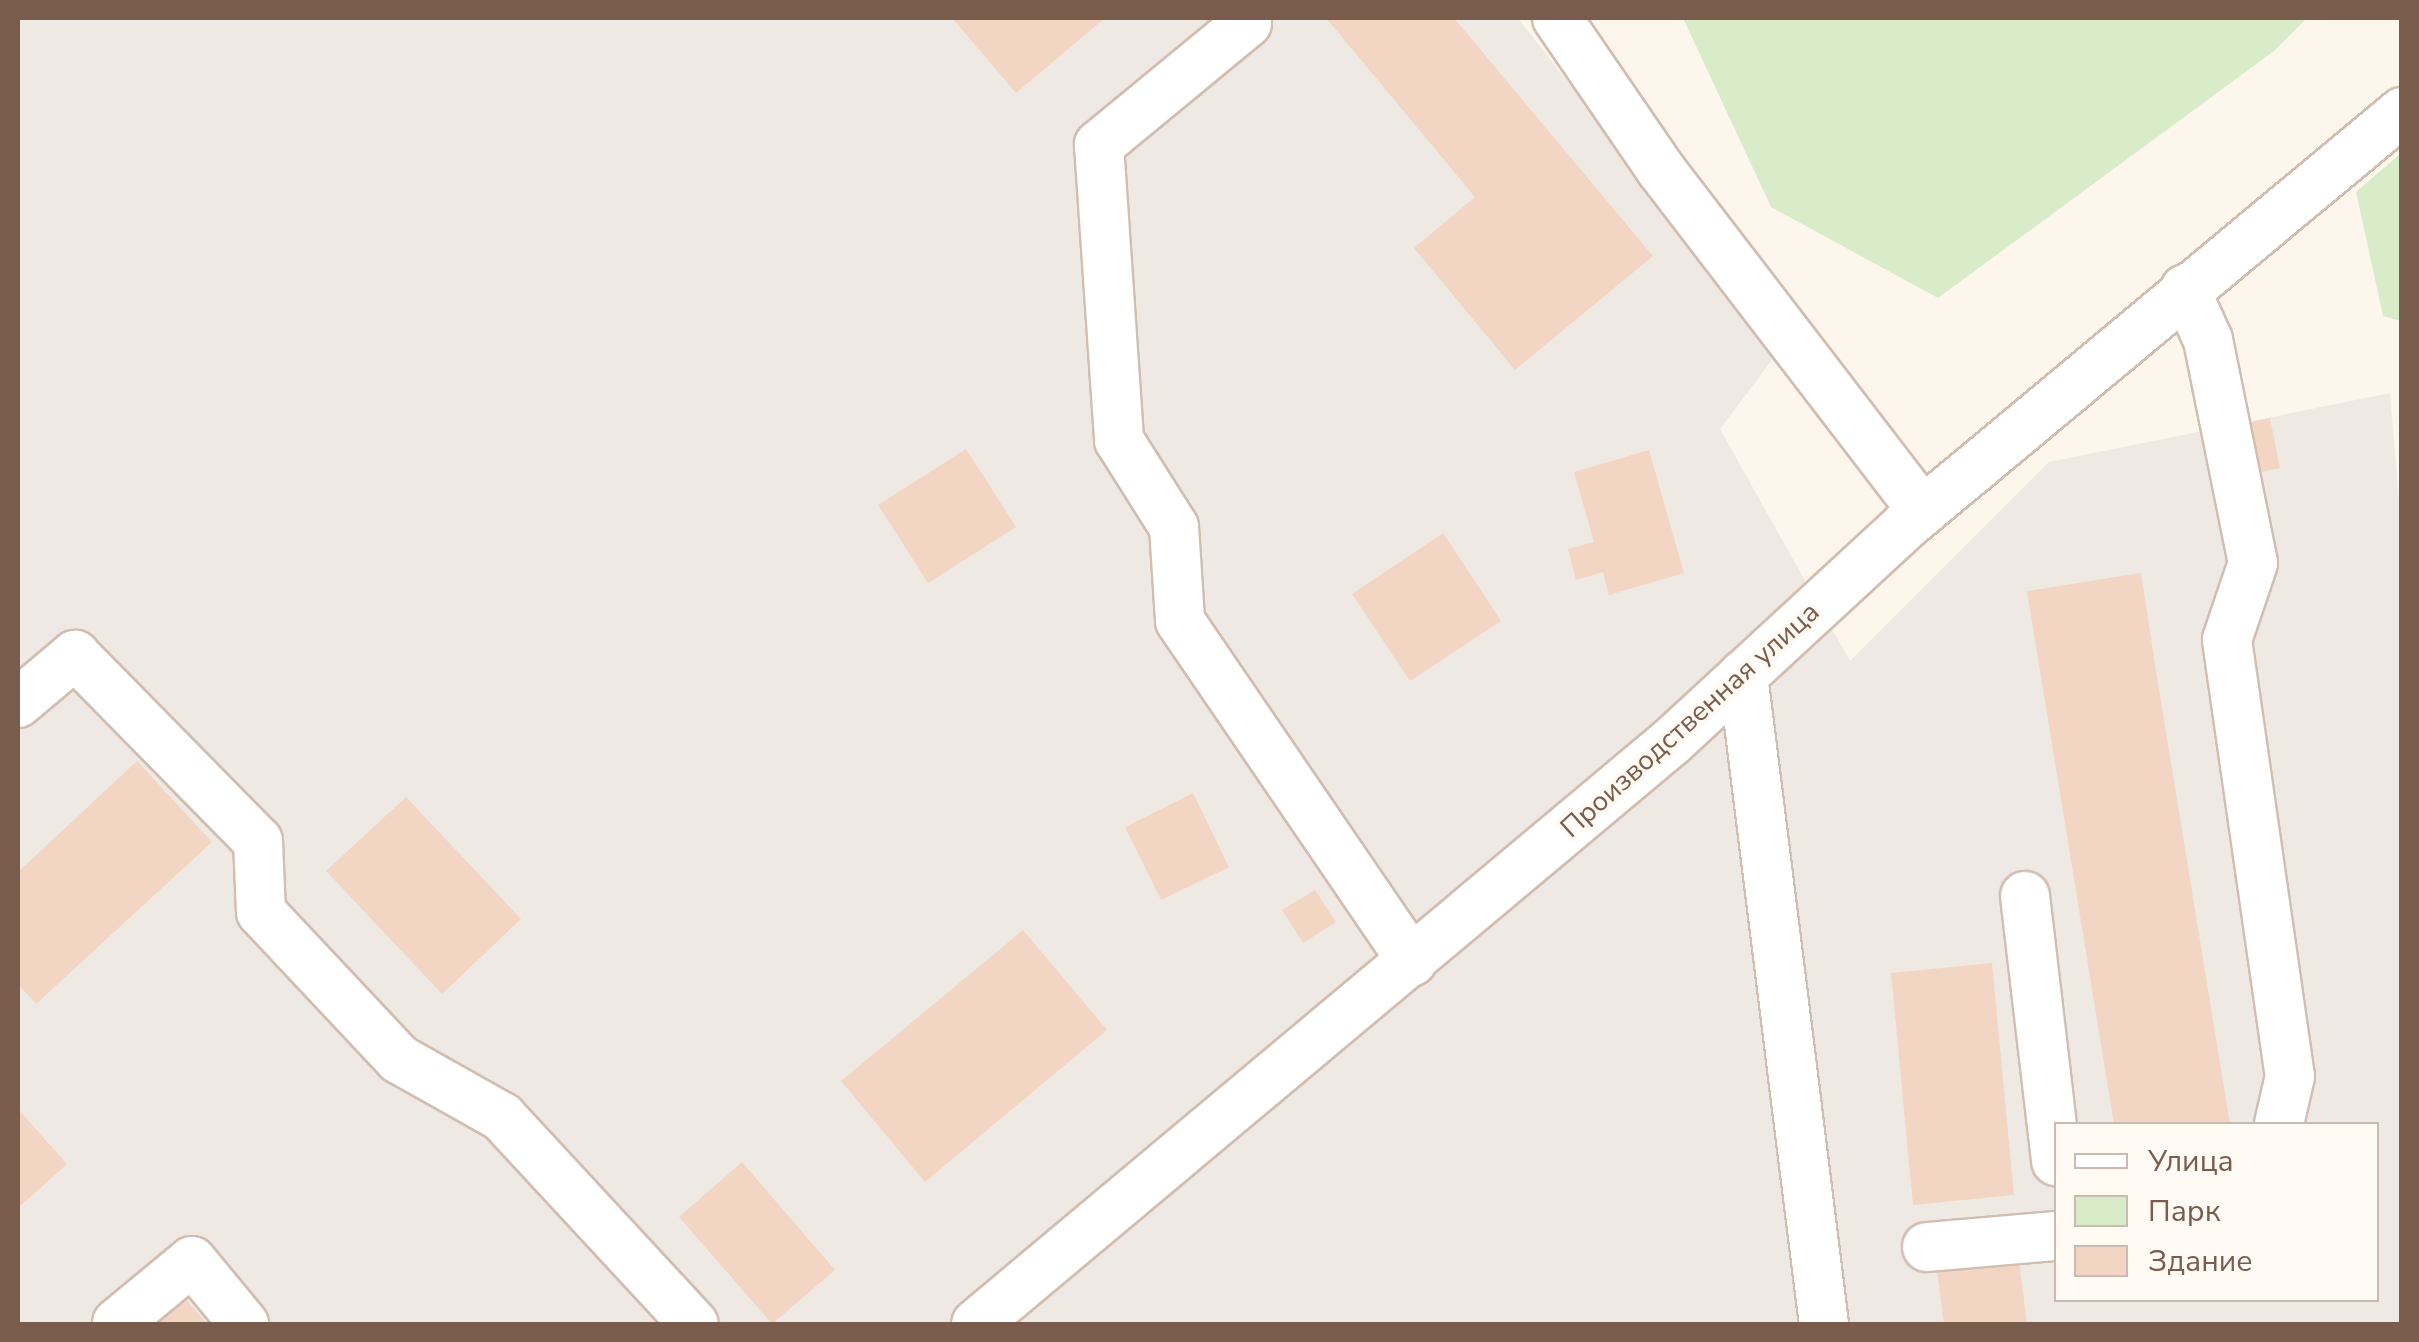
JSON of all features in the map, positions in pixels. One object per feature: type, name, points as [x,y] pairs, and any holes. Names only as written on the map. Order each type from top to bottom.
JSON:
[{"type":"street","points":[[1242,18],[1246,23],[1099,144],[1119,440],[1174,528],[1180,621],[1412,961]]},
{"type":"street","points":[[1557,18],[1661,170],[1923,511]]},
{"type":"street","name":"Производственная улица","points":[[976,1324],[1412,961],[1743,675],[1923,511],[2402,112]]},
{"type":"street","points":[[2185,289],[2208,340],[2253,563],[2227,640],[2290,1076],[2279,1122]]},
{"type":"street","points":[[18,703],[75,655],[258,840],[262,912],[399,1059],[502,1116],[694,1324]]},
{"type":"street","points":[[1743,675],[1824,1324]]},
{"type":"street","points":[[2024,896],[2054,1144]]},
{"type":"street","points":[[1927,1247],[2054,1236]]},
{"type":"street","points":[[117,1324],[192,1261],[244,1324]]},
{"type":"shaded area","points":[[18,18],[1518,18],[1778,352],[1720,429],[1850,661],[2049,462],[2390,393],[2402,538],[2401,1324],[18,1324]]},
{"type":"green space","points":[[1683,18],[2307,18],[2274,51],[1938,298],[1771,207]]},
{"type":"green space","points":[[2401,153],[2401,321],[2383,316],[2356,192]]},
{"type":"building","points":[[952,18],[1105,18],[1016,93]]},
{"type":"building","points":[[1326,18],[1454,18],[1653,256],[1515,370],[1414,248],[1475,197]]},
{"type":"building","points":[[2270,418],[2280,468],[2252,474],[2208,431]]},
{"type":"building","points":[[966,449],[1016,527],[928,583],[878,505]]},
{"type":"building","points":[[1649,450],[1684,573],[1609,595],[1603,572],[1576,580],[1568,549],[1594,542],[1574,472]]},
{"type":"building","points":[[1443,533],[1501,621],[1410,681],[1352,594]]},
{"type":"building","points":[[2141,573],[2230,1122],[2114,1122],[2027,591]]},
{"type":"building","points":[[137,761],[212,842],[36,1004],[18,984],[18,872]]},
{"type":"building","points":[[1193,793],[1229,867],[1161,900],[1125,827]]},
{"type":"building","points":[[406,797],[521,919],[442,994],[326,871]]},
{"type":"building","points":[[1315,890],[1336,922],[1303,943],[1282,910]]},
{"type":"building","points":[[1023,930],[1107,1030],[925,1182],[841,1081]]},
{"type":"building","points":[[1992,963],[2014,1195],[1913,1205],[1891,973]]},
{"type":"building","points":[[18,1109],[67,1164],[18,1208]]},
{"type":"building","points":[[742,1162],[835,1270],[772,1324],[679,1217]]},
{"type":"building","points":[[2019,1260],[2027,1324],[1944,1324],[1937,1270]]},
{"type":"building","points":[[184,1297],[207,1324],[152,1324]]}]
